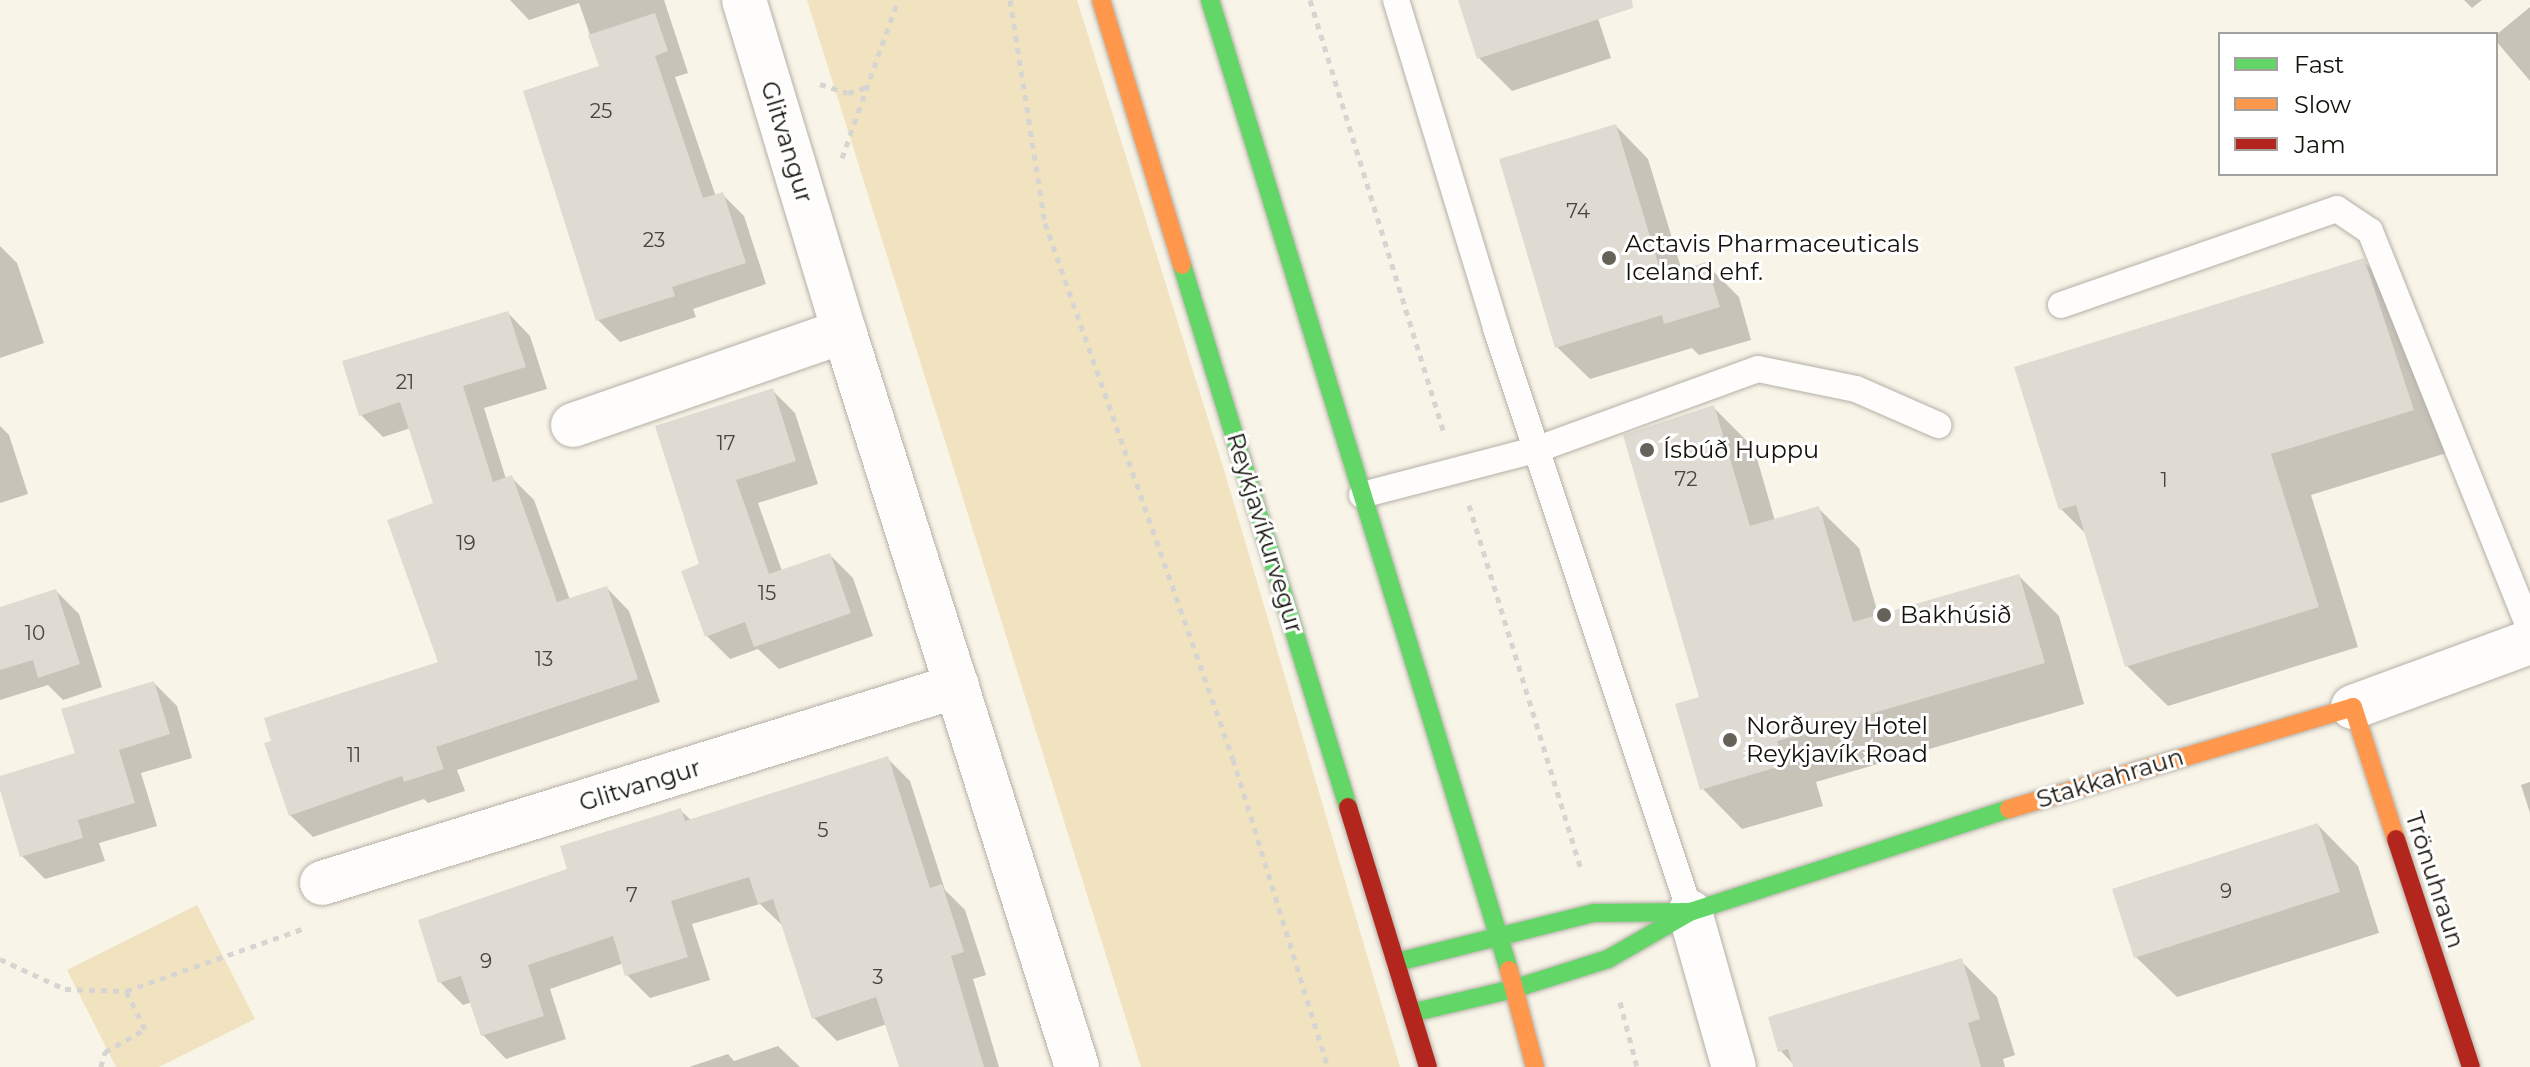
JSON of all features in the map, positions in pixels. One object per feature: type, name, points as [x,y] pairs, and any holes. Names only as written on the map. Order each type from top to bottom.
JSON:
[{"type":"main road","name":"Reykjavíkurvegur","points":[[1101,0],[1428,1067]]},
{"type":"main road","points":[[1210,0],[1499,934],[1535,1067]]},
{"type":"main road","name":"Stakkahraun","points":[[1411,1013],[1513,989],[1608,959],[1690,912],[2042,798],[2353,707]]},
{"type":"main road","name":"Trönuhraun","points":[[2353,707],[2471,1067]]},
{"type":"main road","name":"Stakkahraun","points":[[1397,962],[1499,934],[1594,913],[1690,912]]},
{"type":"street","name":"Glitvangur","points":[[744,0],[844,331],[1077,1067]]},
{"type":"street","points":[[573,425],[844,331]]},
{"type":"street","name":"Stakkahraun","points":[[2353,707],[2530,642]]},
{"type":"street","name":"Glitvangur","points":[[331,881],[957,686]]},
{"type":"street","points":[[1690,912],[1734,1067]]},
{"type":"lane","points":[[1396,0],[1496,328],[1690,912]]},
{"type":"lane","points":[[2061,305],[2337,209],[2370,231],[2530,629]]},
{"type":"lane","points":[[1362,495],[1538,449],[1758,369],[1856,389],[1938,425]]},
{"type":"path","points":[[1010,0],[1045,223],[1233,759],[1328,1067]]},
{"type":"path","points":[[1310,0],[1594,913]]},
{"type":"path","points":[[818,84],[848,93],[868,87]]},
{"type":"path","points":[[0,959],[65,989],[126,991],[312,926],[331,881]]},
{"type":"path","points":[[1608,959],[1637,1067]]},
{"type":"path","points":[[101,1067],[105,1052],[145,1029],[126,991]]},
{"type":"shaded area","points":[[807,0],[1077,0],[1224,470],[1400,1067],[1141,1067]]},
{"type":"shaded area","points":[[197,905],[255,1019],[159,1067],[116,1067],[67,970]]},
{"type":"building","points":[[1458,0],[1632,0],[1633,8],[1477,59]]},
{"type":"building","points":[[655,13],[668,51],[655,56],[703,198],[723,192],[746,263],[672,287],[675,296],[596,321],[523,91],[599,66],[588,35]]},
{"type":"building","points":[[1616,124],[1662,276],[1706,262],[1720,307],[1664,324],[1662,315],[1555,348],[1499,159]]},
{"type":"building","points":[[2364,258],[2414,410],[2271,454],[2319,607],[2125,667],[2076,505],[2059,510],[2014,367]]},
{"type":"building","points":[[508,311],[526,367],[463,386],[493,482],[512,475],[557,602],[607,586],[638,679],[436,747],[444,769],[404,782],[402,776],[289,816],[264,743],[271,741],[264,718],[438,662],[387,520],[433,503],[400,402],[359,416],[342,361]]},
{"type":"building","points":[[773,388],[796,461],[736,480],[769,574],[830,553],[851,613],[754,647],[745,622],[705,637],[681,571],[699,564],[655,426]]},
{"type":"building","points":[[1714,405],[1750,526],[1819,506],[1853,622],[2019,574],[2045,663],[1777,741],[1784,765],[1700,790],[1675,704],[1699,697],[1623,435]]},
{"type":"building","points":[[56,589],[80,664],[38,678],[33,660],[0,670],[0,607]]},
{"type":"building","points":[[154,681],[170,734],[119,750],[135,803],[78,820],[83,838],[20,857],[0,790],[0,776],[75,753],[61,709]]},
{"type":"building","points":[[888,756],[930,888],[942,884],[964,952],[951,956],[984,1067],[899,1067],[876,997],[812,1019],[773,899],[758,904],[749,877],[671,901],[688,957],[625,976],[613,936],[528,965],[544,1016],[481,1036],[461,976],[438,983],[418,920],[567,869],[560,846],[681,808],[685,821]]},
{"type":"building","points":[[2318,823],[2340,892],[2134,958],[2112,889]]},
{"type":"building","points":[[1962,958],[1980,1019],[1968,1023],[1981,1067],[1793,1067],[1788,1049],[1778,1052],[1768,1017]]},
{"type":"traffic: fast","points":[[1210,0],[1509,970]]},
{"type":"traffic: fast","points":[[1182,265],[1348,807]]},
{"type":"traffic: fast","points":[[1411,1013],[1513,989],[1608,959],[1690,912],[2009,809]]},
{"type":"traffic: fast","points":[[1397,962],[1594,913],[1687,912]]},
{"type":"traffic: slow","points":[[1101,0],[1182,265]]},
{"type":"traffic: slow","points":[[2009,809],[2353,707],[2396,839]]},
{"type":"traffic: slow","points":[[1509,970],[1535,1067]]},
{"type":"traffic: jam","points":[[1348,807],[1428,1067]]},
{"type":"traffic: jam","points":[[2396,839],[2471,1067]]},
{"type":"place","name":"Actavis Pharmaceuticals Iceland ehf.","points":[[1609,258]]},
{"type":"place","name":"Ísbúð Huppu","points":[[1647,450]]},
{"type":"place","name":"Bakhúsið","points":[[1884,615]]},
{"type":"place","name":"Norðurey Hotel Reykjavík Road","points":[[1730,740]]}]
